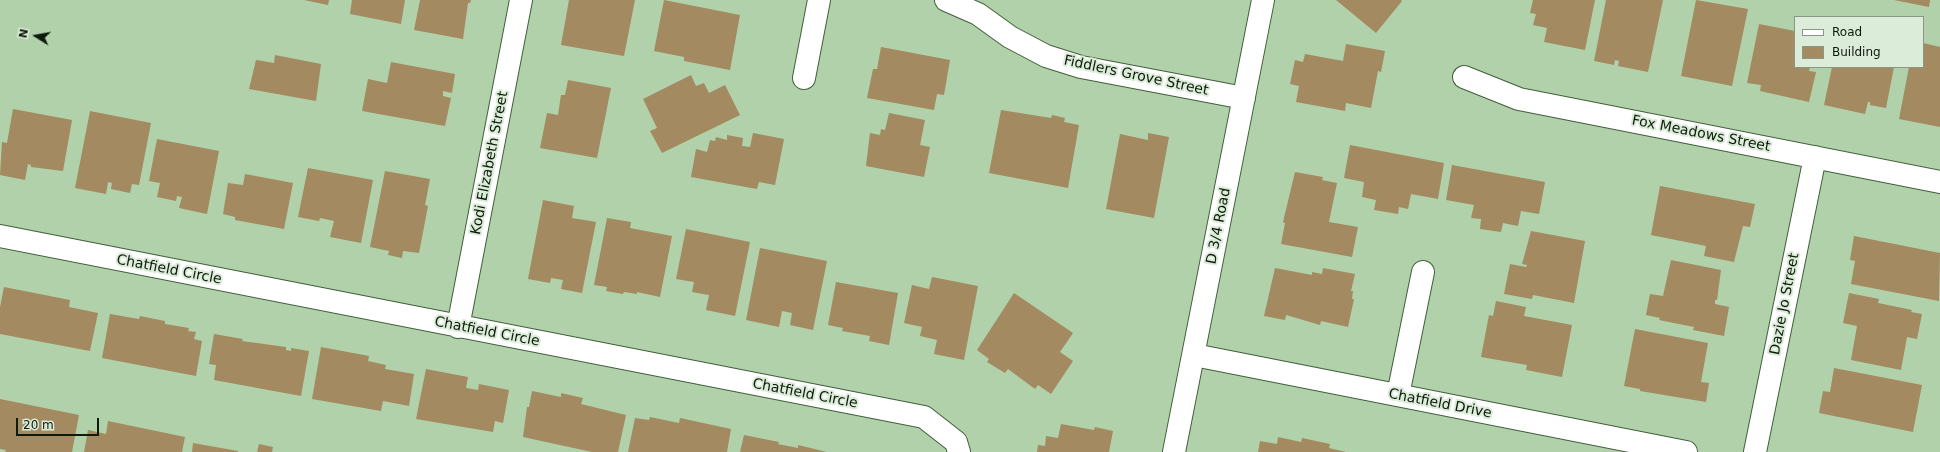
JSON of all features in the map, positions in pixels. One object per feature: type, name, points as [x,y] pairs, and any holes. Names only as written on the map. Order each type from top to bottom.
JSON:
[{"type":"street","name":"Kodi Elizabeth Street","points":[[458,326],[521,0]]},
{"type":"street","points":[[804,78],[819,0]]},
{"type":"street","name":"Fiddlers Grove Street","points":[[946,0],[978,14],[1010,37],[1046,56],[1081,67],[1244,98]]},
{"type":"street","name":"D 3/4 Road","points":[[1174,452],[1263,0]]},
{"type":"street","name":"Fox Meadows Street","points":[[1464,77],[1519,99],[1940,182]]},
{"type":"street","name":"Dazie Jo Street","points":[[1755,452],[1815,157]]},
{"type":"street","name":"Chatfield Circle","points":[[0,236],[924,417],[956,442],[959,452]]},
{"type":"street","points":[[1398,395],[1423,272]]},
{"type":"street","name":"Chatfield Drive","points":[[1194,355],[1686,452]]},
{"type":"building","points":[[304,0],[329,0],[328,5]]},
{"type":"building","points":[[352,0],[405,0],[401,24],[350,14]]},
{"type":"building","points":[[420,0],[471,0],[470,3],[468,3],[463,39],[414,30]]},
{"type":"building","points":[[569,0],[635,0],[624,56],[561,45]]},
{"type":"building","points":[[664,0],[740,15],[730,70],[684,61],[684,57],[654,51]]},
{"type":"building","points":[[1336,0],[1401,0],[1402,1],[1376,33]]},
{"type":"building","points":[[1533,0],[1595,0],[1585,50],[1544,42],[1547,28],[1533,25],[1536,14],[1530,13]]},
{"type":"building","points":[[1606,0],[1663,0],[1648,72],[1618,66],[1619,61],[1615,60],[1614,65],[1594,61]]},
{"type":"building","points":[[1696,0],[1748,9],[1732,86],[1681,76]]},
{"type":"building","points":[[1894,0],[1930,0],[1929,7]]},
{"type":"building","points":[[1759,24],[1794,31],[1794,68],[1810,68],[1809,71],[1816,72],[1809,102],[1760,91],[1761,85],[1747,83]]},
{"type":"building","points":[[1924,43],[1940,47],[1940,127],[1899,119],[1909,68],[1924,68]]},
{"type":"building","points":[[1346,44],[1385,51],[1381,72],[1378,71],[1371,108],[1346,103],[1345,111],[1296,102],[1299,86],[1290,84],[1295,60],[1303,62],[1305,54],[1343,61]]},
{"type":"building","points":[[881,47],[950,60],[944,95],[937,94],[934,110],[867,98],[873,69],[877,69]]},
{"type":"building","points":[[275,55],[321,64],[316,101],[249,89],[256,60],[274,63]]},
{"type":"building","points":[[391,62],[455,74],[452,93],[443,91],[443,96],[451,98],[445,126],[362,111],[368,79],[387,83]]},
{"type":"building","points":[[1832,68],[1894,68],[1886,108],[1870,105],[1870,102],[1868,102],[1865,114],[1824,105]]},
{"type":"building","points":[[691,75],[696,86],[704,83],[709,93],[725,85],[740,115],[662,153],[650,131],[657,128],[643,99]]},
{"type":"building","points":[[568,80],[611,88],[597,158],[540,148],[547,113],[558,115],[561,95],[565,95]]},
{"type":"building","points":[[13,109],[72,120],[63,171],[31,167],[31,165],[28,164],[25,180],[0,175],[2,142],[7,143]]},
{"type":"building","points":[[1001,110],[1051,118],[1052,115],[1065,118],[1064,122],[1079,125],[1068,188],[989,173]]},
{"type":"building","points":[[90,111],[151,123],[139,185],[132,184],[130,193],[111,189],[112,183],[108,182],[106,194],[75,188]]},
{"type":"building","points":[[889,113],[925,120],[920,145],[930,147],[924,177],[866,166],[870,133],[880,135],[881,129],[885,130]]},
{"type":"building","points":[[753,133],[784,139],[775,185],[759,182],[757,189],[691,177],[696,149],[707,152],[710,140],[715,141],[716,137],[727,140],[727,135],[743,138],[742,146],[750,147]]},
{"type":"building","points":[[1148,133],[1169,137],[1154,218],[1106,209],[1120,134],[1148,140]]},
{"type":"building","points":[[157,139],[219,151],[207,214],[179,208],[182,197],[177,196],[176,201],[157,197],[160,183],[149,181]]},
{"type":"building","points":[[1350,145],[1444,163],[1438,199],[1411,194],[1408,209],[1399,207],[1398,214],[1374,210],[1376,200],[1362,197],[1364,182],[1344,178]]},
{"type":"building","points":[[1452,165],[1545,182],[1539,214],[1521,211],[1518,226],[1503,223],[1501,232],[1480,229],[1481,219],[1471,218],[1474,205],[1446,200]]},
{"type":"building","points":[[308,168],[373,180],[361,243],[330,237],[334,221],[320,218],[319,221],[298,217]]},
{"type":"building","points":[[385,171],[430,179],[425,205],[428,206],[419,253],[403,251],[402,258],[388,255],[389,251],[370,247]]},
{"type":"building","points":[[1295,172],[1323,177],[1322,180],[1337,183],[1329,222],[1358,227],[1352,257],[1281,244],[1285,223],[1283,222]]},
{"type":"building","points":[[245,174],[293,183],[284,229],[235,220],[235,217],[223,214],[228,183],[243,185]]},
{"type":"building","points":[[1660,186],[1755,204],[1750,227],[1743,226],[1734,262],[1704,256],[1706,246],[1651,235]]},
{"type":"building","points":[[543,200],[574,206],[572,218],[596,222],[582,293],[561,289],[563,280],[551,278],[550,283],[528,279]]},
{"type":"building","points":[[607,218],[631,222],[630,228],[672,236],[660,297],[637,292],[637,294],[624,292],[623,294],[606,291],[607,287],[594,285]]},
{"type":"building","points":[[686,229],[750,242],[735,316],[706,310],[709,295],[692,292],[694,282],[676,279]]},
{"type":"building","points":[[1531,231],[1585,241],[1574,303],[1533,295],[1532,299],[1504,294],[1510,264],[1526,267],[1527,265],[1522,264]]},
{"type":"building","points":[[1854,236],[1940,253],[1939,301],[1851,284],[1855,261],[1850,260]]},
{"type":"building","points":[[760,248],[827,261],[813,330],[790,325],[792,313],[782,311],[779,327],[746,320]]},
{"type":"building","points":[[1671,260],[1721,270],[1717,300],[1715,300],[1715,304],[1729,307],[1724,336],[1693,330],[1694,327],[1659,320],[1660,318],[1646,315],[1650,294],[1663,296]]},
{"type":"building","points":[[1275,268],[1312,275],[1312,272],[1322,274],[1323,268],[1355,274],[1351,291],[1353,291],[1352,299],[1354,299],[1348,327],[1321,321],[1320,325],[1286,315],[1285,320],[1264,316]]},
{"type":"building","points":[[932,277],[978,286],[964,360],[934,354],[937,340],[920,336],[922,327],[904,323],[912,285],[929,289]]},
{"type":"building","points":[[836,282],[898,293],[889,345],[869,341],[870,336],[842,331],[843,328],[828,325]]},
{"type":"building","points":[[4,287],[70,300],[69,307],[98,313],[90,351],[0,334],[0,307]]},
{"type":"building","points":[[1014,293],[1073,333],[1060,352],[1073,361],[1051,394],[1038,385],[1035,389],[1008,369],[1005,373],[987,362],[989,359],[977,350]]},
{"type":"building","points":[[1849,293],[1879,299],[1878,303],[1912,310],[1911,312],[1922,314],[1917,339],[1907,337],[1901,370],[1851,360],[1857,326],[1843,323]]},
{"type":"building","points":[[1496,301],[1526,307],[1524,316],[1572,325],[1562,377],[1526,370],[1527,365],[1481,357],[1489,315],[1493,316]]},
{"type":"building","points":[[110,314],[139,319],[140,316],[165,321],[165,324],[189,328],[188,331],[196,332],[194,339],[202,341],[196,376],[102,358]]},
{"type":"building","points":[[1635,329],[1708,343],[1701,382],[1709,383],[1706,402],[1640,391],[1640,389],[1624,386]]},
{"type":"building","points":[[214,334],[243,339],[242,341],[286,347],[286,350],[291,351],[291,348],[309,351],[301,396],[214,380],[216,365],[209,364]]},
{"type":"building","points":[[321,347],[369,356],[368,361],[386,365],[385,369],[414,374],[409,406],[383,401],[381,411],[312,399]]},
{"type":"building","points":[[1834,368],[1922,385],[1913,432],[1819,413],[1823,391],[1830,392]]},
{"type":"building","points":[[426,369],[468,377],[466,388],[478,390],[479,384],[509,390],[503,423],[495,421],[493,432],[416,419]]},
{"type":"building","points":[[532,391],[561,397],[561,393],[583,398],[581,404],[626,415],[618,452],[592,452],[523,437],[527,407],[529,407]]},
{"type":"building","points":[[0,399],[79,415],[72,452],[5,452],[6,450],[0,449]]},
{"type":"building","points":[[650,417],[679,423],[680,418],[731,429],[727,452],[628,452],[635,418],[649,420]]},
{"type":"building","points":[[108,421],[185,437],[182,452],[84,452],[88,430],[106,434]]},
{"type":"building","points":[[1061,424],[1094,430],[1095,427],[1113,431],[1109,452],[1037,452],[1038,445],[1045,446],[1046,436],[1058,438]]},
{"type":"building","points":[[744,435],[779,442],[778,444],[798,448],[798,445],[827,452],[740,452]]},
{"type":"building","points":[[1278,437],[1301,442],[1302,438],[1330,444],[1329,448],[1346,452],[1258,452],[1260,441],[1277,444]]},
{"type":"building","points":[[193,443],[238,451],[238,452],[192,452]]},
{"type":"building","points":[[259,444],[273,447],[272,452],[257,452]]}]
